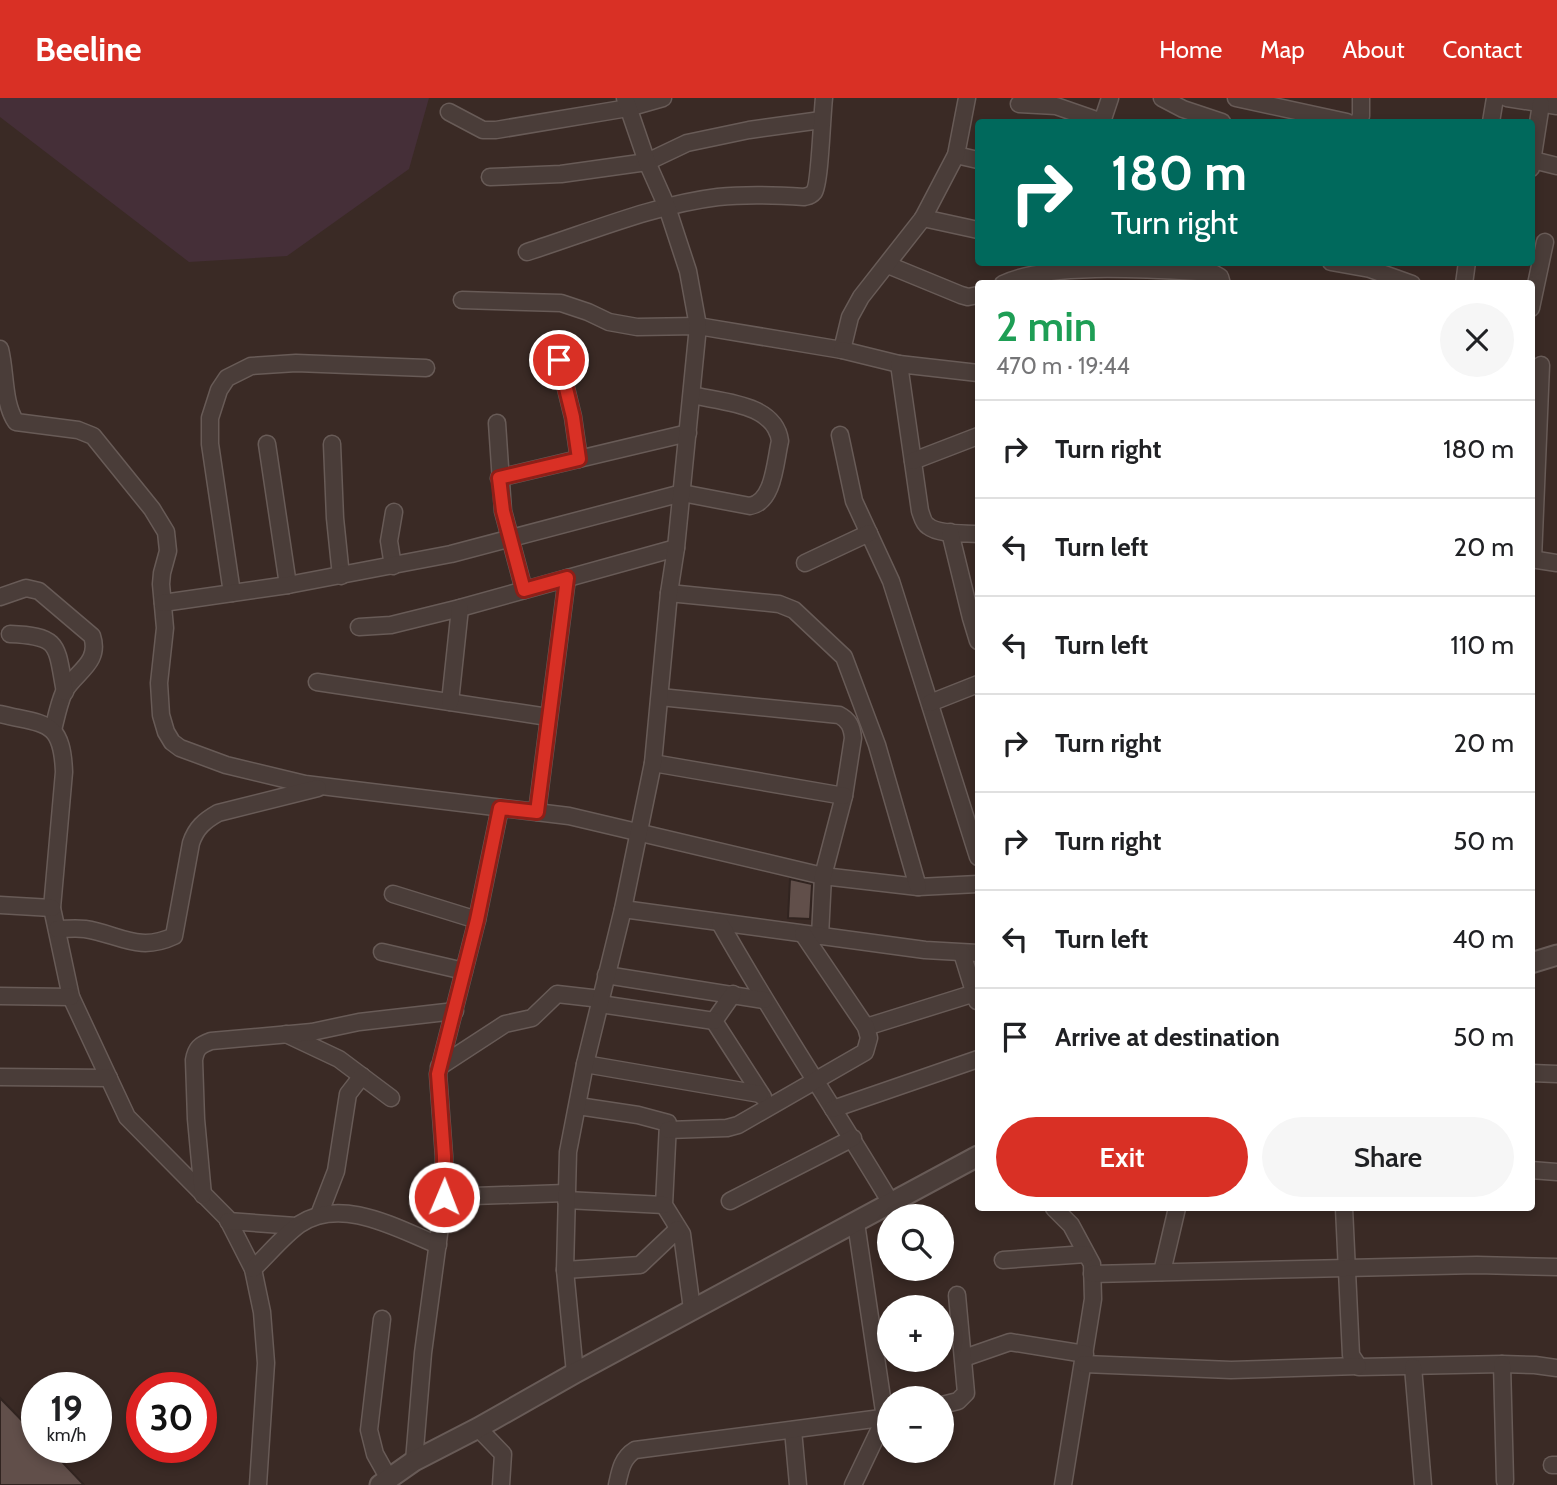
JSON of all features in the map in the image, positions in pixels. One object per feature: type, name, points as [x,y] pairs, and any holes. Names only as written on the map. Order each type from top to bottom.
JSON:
[{"type":"street","points":[[449,112],[483,130],[496,130],[663,98]]},
{"type":"street","points":[[527,252],[667,207],[717,197],[757,194],[804,197],[810,195],[816,187],[820,172],[824,98]]},
{"type":"street","points":[[842,350],[850,317],[861,297],[923,218],[956,155],[967,98]]},
{"type":"street","points":[[1103,119],[1110,98]]},
{"type":"street","points":[[1162,98],[1183,109],[1213,119]]},
{"type":"street","points":[[1236,98],[1333,119]]},
{"type":"street","points":[[1360,119],[1361,98]]},
{"type":"street","points":[[1491,119],[1494,98]]},
{"type":"street","points":[[1507,98],[1549,105],[1535,154]]},
{"type":"street","points":[[575,1373],[565,1270],[568,1152],[585,1064],[640,834],[653,764],[698,326],[688,271],[667,207],[646,162],[626,103]]},
{"type":"street","points":[[1019,104],[1056,106],[1093,119]]},
{"type":"street","points":[[490,177],[561,174],[646,162],[687,143],[749,130],[821,120]]},
{"type":"street","points":[[956,155],[975,159]]},
{"type":"street","points":[[1535,164],[1557,166]]},
{"type":"street","points":[[923,218],[975,229]]},
{"type":"street","points":[[1535,287],[1544,241]]},
{"type":"street","points":[[888,265],[961,295],[975,296]]},
{"type":"street","points":[[1353,266],[1401,280]]},
{"type":"street","points":[[1010,280],[1018,276],[1079,270],[1213,273],[1221,280]]},
{"type":"street","points":[[462,300],[561,303],[609,321],[638,327],[698,326],[842,350],[899,365],[975,373]]},
{"type":"street","points":[[0,349],[5,371],[8,421],[78,430],[93,436],[152,509],[166,532],[167,551],[162,573],[165,628],[159,683],[161,715],[172,742],[180,748],[226,765],[305,783],[569,816],[824,876],[918,887],[975,884]]},
{"type":"street","points":[[559,360],[573,417],[579,459]]},
{"type":"street","points":[[232,593],[209,444],[209,418],[219,390],[227,379],[251,366],[296,363],[426,368]]},
{"type":"street","points":[[899,365],[920,511],[924,522],[936,530],[975,534]]},
{"type":"street","points":[[1535,494],[1541,365]]},
{"type":"street","points":[[163,603],[393,566],[509,539],[682,493],[757,505],[766,495],[780,441],[779,435],[760,412],[692,395]]},
{"type":"street","points":[[497,423],[499,478],[509,539],[524,590]]},
{"type":"street","points":[[499,478],[688,433]]},
{"type":"street","points":[[841,435],[854,501],[891,581],[974,830]]},
{"type":"street","points":[[913,461],[975,437]]},
{"type":"street","points":[[267,444],[288,585]]},
{"type":"street","points":[[332,444],[341,576]]},
{"type":"street","points":[[393,566],[389,541],[394,512]]},
{"type":"street","points":[[950,532],[974,617]]},
{"type":"street","points":[[805,563],[869,533]]},
{"type":"street","points":[[359,626],[391,625],[676,548]]},
{"type":"street","points":[[1535,559],[1557,563]]},
{"type":"street","points":[[537,812],[567,578]]},
{"type":"street","points":[[0,597],[26,589],[39,591],[92,636],[94,644],[91,661],[65,691],[53,730]]},
{"type":"street","points":[[669,593],[779,604],[794,610],[844,657],[877,745],[918,887]]},
{"type":"street","points":[[450,702],[460,608]]},
{"type":"street","points":[[10,634],[35,635],[46,638],[52,644],[65,691]]},
{"type":"street","points":[[317,682],[548,717]]},
{"type":"street","points":[[930,703],[975,685]]},
{"type":"street","points":[[660,696],[839,715],[847,719],[853,730],[844,796],[811,935],[866,1027],[869,1038],[865,1052],[816,1080],[764,1100],[738,1125],[727,1128],[668,1130]]},
{"type":"street","points":[[0,714],[46,725],[59,738],[63,753],[64,772],[52,908],[71,997],[127,1117],[228,1222],[253,1269],[262,1312],[266,1363],[258,1485]]},
{"type":"street","points":[[653,764],[844,796]]},
{"type":"street","points":[[57,929],[86,929],[134,943],[156,942],[174,936],[191,843],[195,831],[205,820],[218,813],[326,786]]},
{"type":"street","points":[[414,1461],[423,1353],[444,1197],[441,1107],[437,1085],[439,1067],[477,920],[500,808]]},
{"type":"street","points":[[393,894],[477,920]]},
{"type":"street","points":[[0,905],[52,908]]},
{"type":"street","points":[[623,908],[811,935],[970,953],[975,985]]},
{"type":"street","points":[[720,923],[764,1000],[853,1138],[891,1203]]},
{"type":"street","points":[[382,952],[464,971]]},
{"type":"street","points":[[1535,963],[1557,955]]},
{"type":"street","points":[[606,975],[764,1000]]},
{"type":"street","points":[[439,1067],[505,1024],[532,1018],[557,994],[714,1021],[764,1100]]},
{"type":"street","points":[[714,1021],[733,994]]},
{"type":"street","points":[[0,996],[71,997]]},
{"type":"street","points":[[866,1027],[975,999]]},
{"type":"street","points":[[203,1195],[196,1119],[196,1052],[201,1045],[211,1041],[312,1032],[359,1022],[455,1011]]},
{"type":"street","points":[[284,1033],[340,1059],[391,1098]]},
{"type":"street","points":[[833,1109],[975,1060]]},
{"type":"street","points":[[585,1064],[764,1100]]},
{"type":"street","points":[[1535,1073],[1557,1074]]},
{"type":"street","points":[[319,1215],[336,1171],[348,1094],[362,1076]]},
{"type":"street","points":[[0,1077],[109,1078]]},
{"type":"street","points":[[578,1106],[638,1115],[668,1123],[664,1205],[682,1234],[692,1309]]},
{"type":"street","points":[[730,1201],[853,1138]]},
{"type":"street","points":[[382,1319],[369,1430],[384,1482],[414,1461],[975,1158]]},
{"type":"street","points":[[1535,1170],[1557,1172]]},
{"type":"street","points":[[444,1197],[566,1197],[664,1205]]},
{"type":"street","points":[[1063,1211],[1092,1264],[1093,1299],[1063,1485]]},
{"type":"street","points":[[1162,1272],[1176,1211]]},
{"type":"street","points":[[1344,1211],[1351,1355],[1358,1366]]},
{"type":"street","points":[[253,1269],[296,1226],[319,1215],[355,1214],[438,1245]]},
{"type":"street","points":[[228,1222],[296,1226]]},
{"type":"street","points":[[856,1223],[882,1386]]},
{"type":"street","points":[[565,1270],[640,1265],[678,1229]]},
{"type":"street","points":[[1003,1260],[1086,1254]]},
{"type":"street","points":[[1092,1274],[1477,1265],[1557,1267]]},
{"type":"street","points":[[954,1402],[966,1393],[957,1295]]},
{"type":"street","points":[[964,1358],[1010,1342],[1085,1359],[1231,1370],[1502,1364],[1557,1368]]},
{"type":"street","points":[[1502,1364],[1505,1481]]},
{"type":"street","points":[[1413,1367],[1423,1485]]},
{"type":"street","points":[[617,1485],[627,1455],[635,1450],[877,1419]]},
{"type":"street","points":[[478,1428],[503,1454],[501,1485]]},
{"type":"street","points":[[793,1430],[798,1485]]},
{"type":"street","points":[[853,1485],[877,1438]]},
{"type":"shaded area","points":[[0,98],[429,98],[409,169],[287,256],[189,262],[0,117]]},
{"type":"building","points":[[790,879],[812,884],[810,919],[788,918]]},
{"type":"building","points":[[0,1398],[21,1420],[21,1463],[63,1463],[84,1485],[0,1485]]},
{"type":"route","points":[[444,1197],[438,1074],[477,920],[500,808],[537,812],[567,578],[524,590],[509,539],[499,478],[579,459],[573,417],[559,360]]}]
